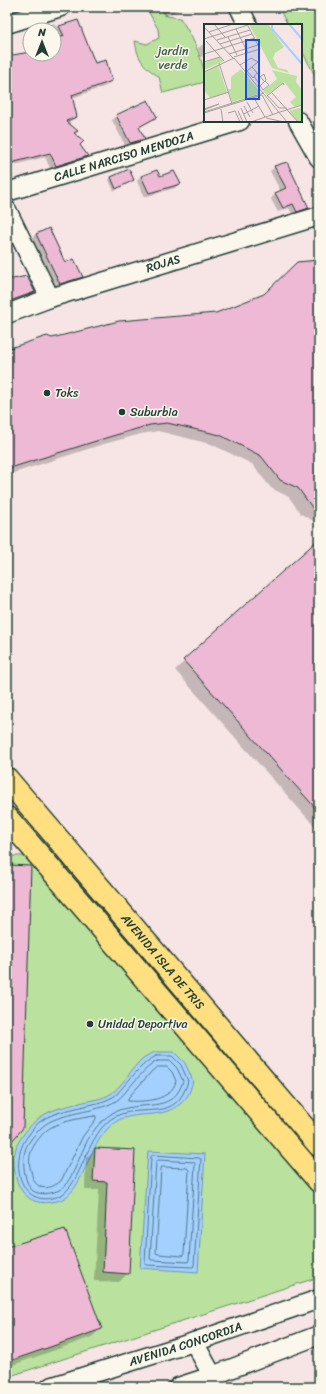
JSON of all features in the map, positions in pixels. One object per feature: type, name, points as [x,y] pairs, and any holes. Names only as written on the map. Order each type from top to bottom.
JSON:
[{"type":"main road","name":"AVENIDA ISLA DE TRIS","points":[[7,778],[319,1145]]},
{"type":"main road","name":"AVENIDA ISLA DE TRIS","points":[[7,818],[319,1181]]},
{"type":"street","points":[[7,24],[61,7]]},
{"type":"street","points":[[239,7],[248,24]]},
{"type":"street","name":"CALLE NARCISO MENDOZA","points":[[7,192],[237,122]]},
{"type":"street","points":[[299,122],[319,158]]},
{"type":"street","points":[[7,210],[50,298]]},
{"type":"street","name":"ROJAS","points":[[7,314],[50,298],[319,216]]},
{"type":"street","name":"AVENIDA CONCORDIA","points":[[50,1387],[189,1344],[319,1299]]},
{"type":"street","points":[[178,1387],[210,1382],[319,1335]]},
{"type":"street","points":[[189,1344],[210,1382]]},
{"type":"green space","name":"jardin verde","points":[[146,7],[160,7],[167,16],[180,18],[189,32],[200,57],[203,66],[204,82],[163,93],[159,77],[149,70],[142,62],[136,48],[135,41],[147,44],[159,38],[158,29]]},
{"type":"green space","points":[[278,7],[319,7],[319,83],[302,51],[302,24],[287,24]]},
{"type":"green space","name":"Unidad Deportiva","points":[[7,856],[28,856],[319,1192],[319,1277],[7,1377]]},
{"type":"water","points":[[155,1052],[174,1052],[185,1063],[193,1081],[186,1098],[171,1110],[128,1117],[117,1121],[107,1129],[93,1150],[77,1183],[71,1192],[63,1199],[51,1202],[40,1202],[31,1199],[24,1194],[16,1177],[14,1157],[19,1141],[35,1121],[52,1111],[100,1098],[112,1093],[120,1086],[142,1059]]},
{"type":"water","points":[[148,1151],[205,1154],[198,1272],[140,1268]]},
{"type":"building","points":[[78,20],[95,63],[106,60],[112,81],[72,95],[77,117],[66,121],[78,131],[74,133],[84,141],[80,145],[88,156],[56,166],[50,153],[7,164],[7,56],[22,53],[22,62],[62,62],[62,37],[64,36],[62,32],[62,25]]},
{"type":"building","points":[[148,100],[157,117],[139,127],[145,139],[130,143],[116,115]]},
{"type":"building","points":[[287,162],[309,208],[297,212],[293,204],[283,208],[275,193],[286,188],[274,166]]},
{"type":"building","points":[[129,169],[134,180],[116,189],[111,177]]},
{"type":"building","points":[[157,170],[160,176],[174,171],[181,184],[149,193],[141,176]]},
{"type":"building","points":[[49,228],[65,262],[74,259],[83,277],[60,284],[36,234]]},
{"type":"building","points":[[319,260],[319,517],[298,488],[280,480],[261,456],[220,435],[167,423],[150,425],[7,469],[7,349],[47,336],[52,338],[119,321],[216,313],[264,294],[297,262]]},
{"type":"building","points":[[27,276],[35,292],[7,302],[7,278],[13,279]]},
{"type":"building","points":[[319,539],[319,812],[183,660]]},
{"type":"building","points":[[7,865],[31,866],[23,1128],[7,1147]]},
{"type":"building","points":[[95,1148],[135,1150],[129,1274],[103,1272],[107,1182],[93,1181]]},
{"type":"building","points":[[65,1229],[102,1329],[7,1362],[7,1247]]},
{"type":"place","name":"Toks","points":[[47,393]]},
{"type":"place","name":"Suburbia","points":[[122,412]]},
{"type":"place","name":"Unidad Deportiva","points":[[90,1024]]}]
